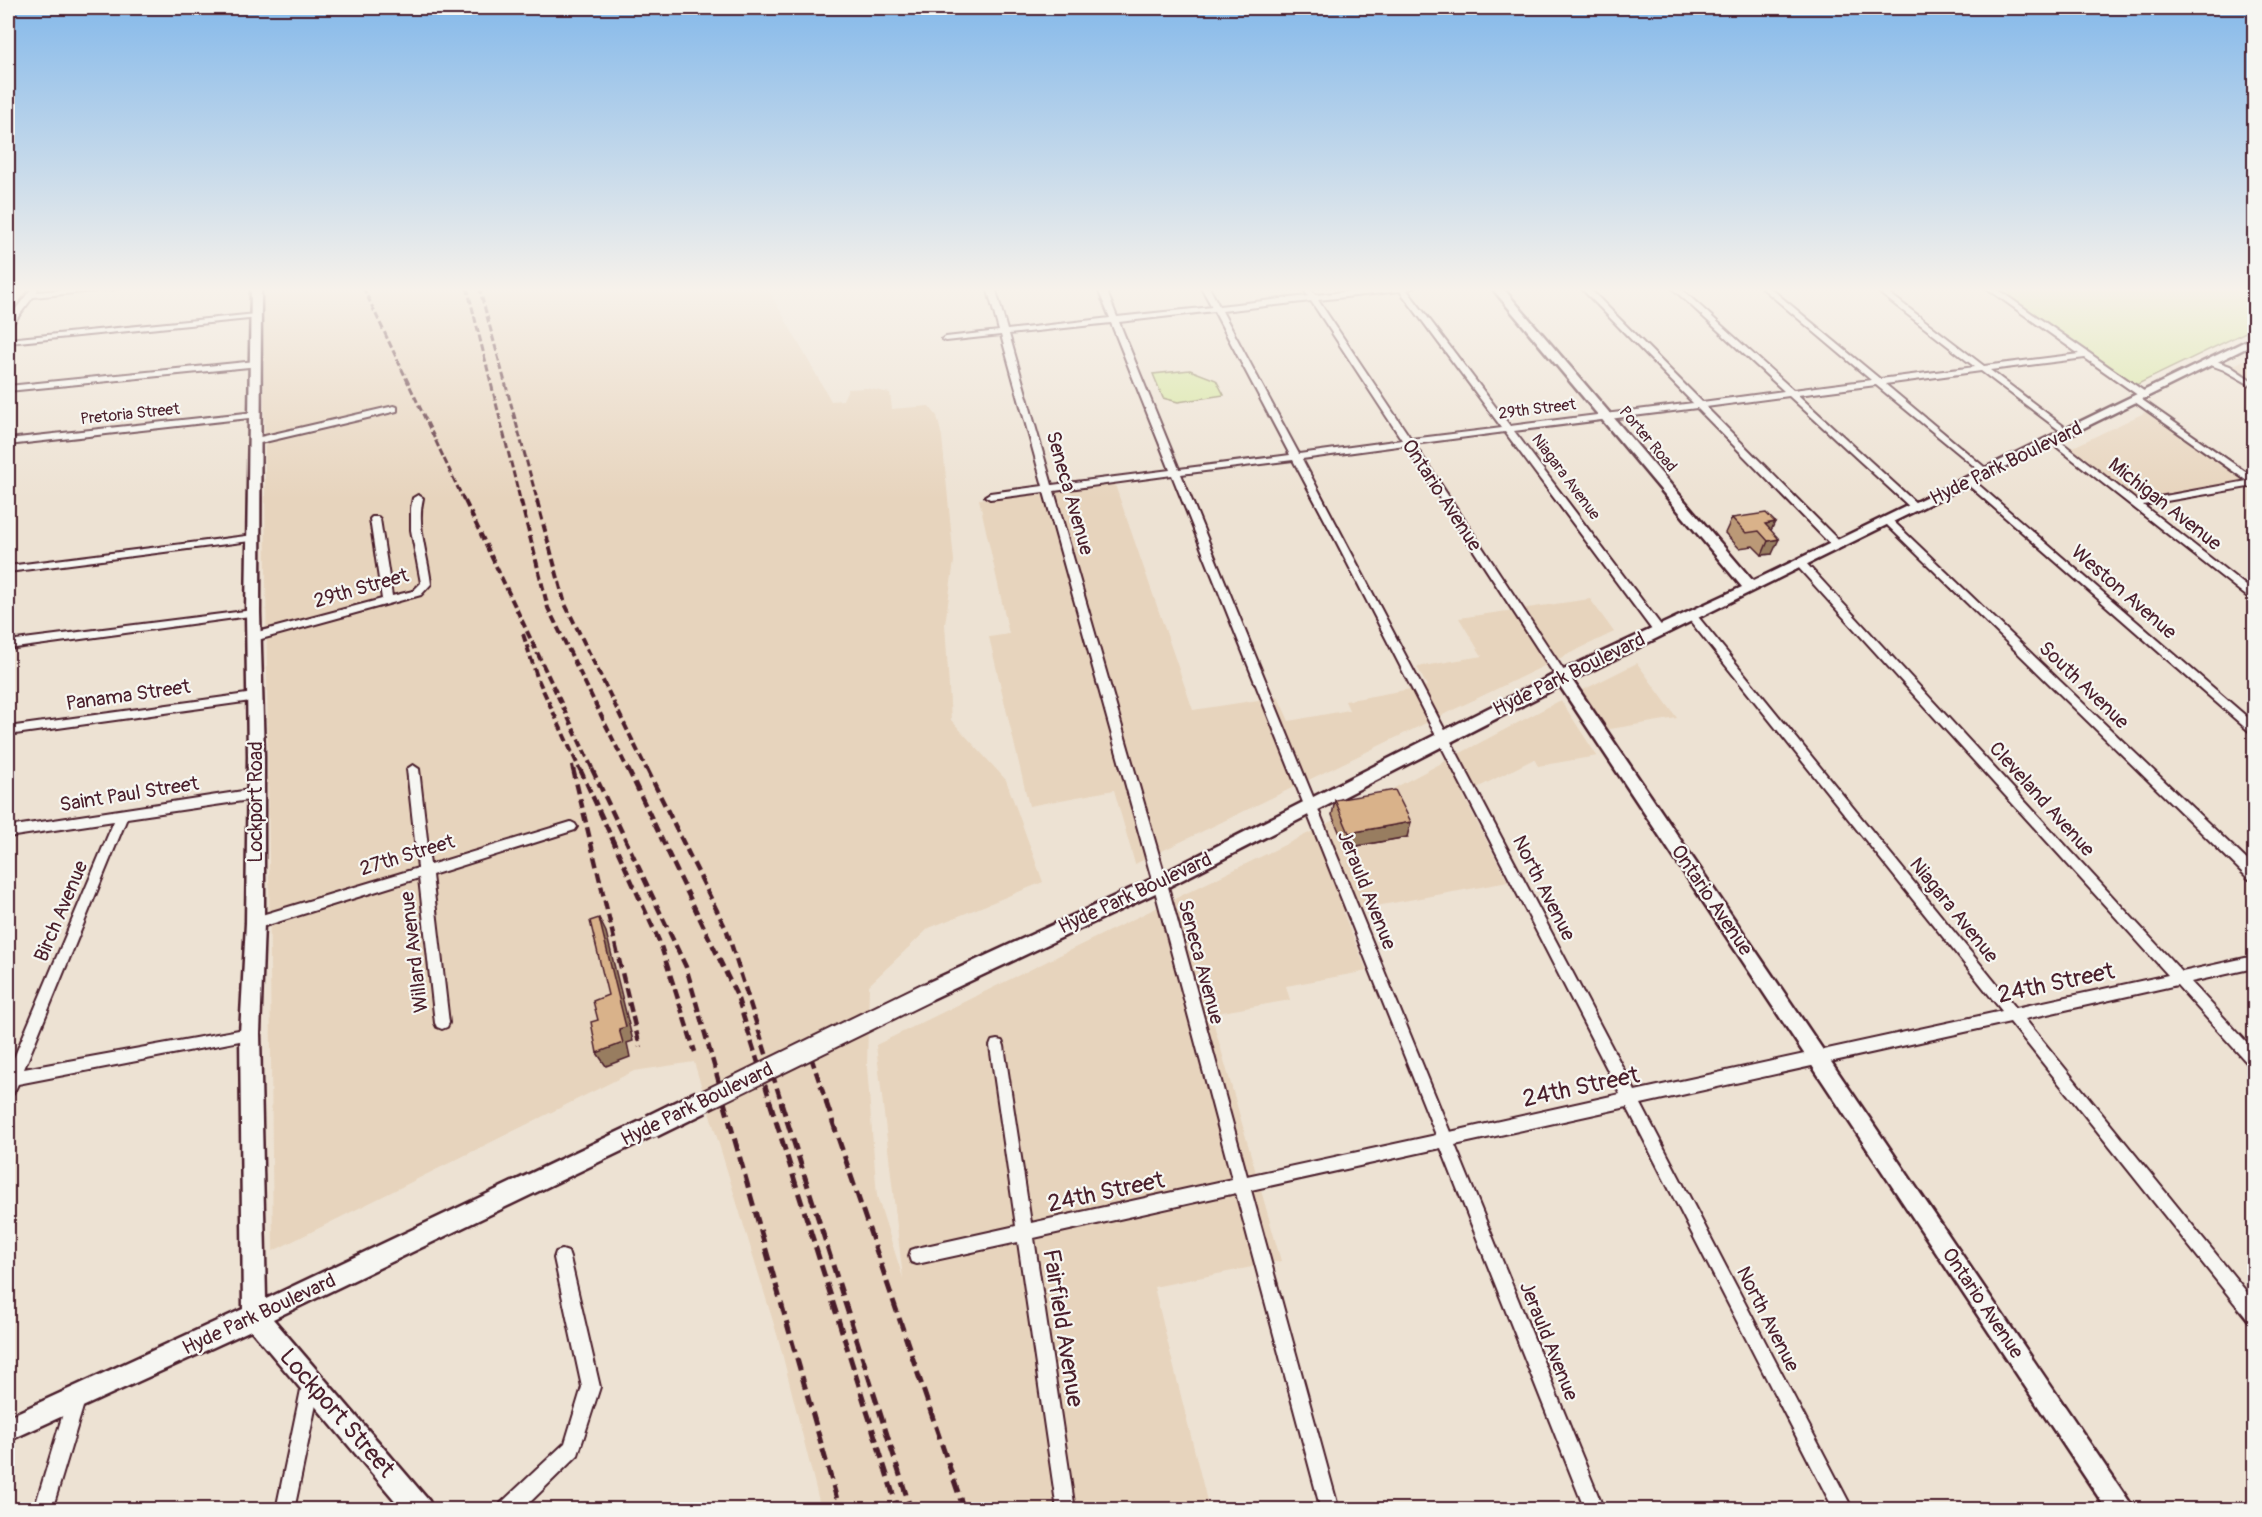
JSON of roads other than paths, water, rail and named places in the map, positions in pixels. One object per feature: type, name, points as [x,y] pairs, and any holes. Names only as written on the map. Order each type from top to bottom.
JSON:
[{"type":"main road","name":"Lockport Road","points":[[255,1316],[250,1034],[255,923],[256,794],[253,613],[256,358]]},
{"type":"main road","name":"Porter Road","points":[[1557,358],[1749,587]]},
{"type":"main road","name":"Hyde Park Boulevard","points":[[8,1429],[255,1316],[925,993],[1160,883],[1443,736],[1970,482],[2219,358]]},
{"type":"main road","name":"Ontario Avenue","points":[[1562,677],[2122,1509]]},
{"type":"main road","name":"Lockport Street","points":[[255,1316],[311,1385],[420,1509]]},
{"type":"street","name":"Seneca Avenue","points":[[1011,358],[1160,883],[1240,1185],[1330,1509]]},
{"type":"street","name":"Jerauld Avenue","points":[[1130,358],[1595,1509]]},
{"type":"street","name":"North Avenue","points":[[1242,358],[1443,736],[1844,1509]]},
{"type":"street","name":"Ontario Avenue","points":[[1352,358],[1562,677]]},
{"type":"street","name":"Niagara Avenue","points":[[1455,358],[1659,631]]},
{"type":"street","points":[[1654,358],[1838,546]]},
{"type":"street","points":[[1752,358],[1915,507]]},
{"type":"street","points":[[1849,358],[1986,473]]},
{"type":"street","points":[[1968,358],[2067,433]]},
{"type":"street","name":"29th Street","points":[[990,496],[2066,358]]},
{"type":"street","points":[[2091,358],[2254,483]]},
{"type":"street","points":[[2211,362],[2227,368],[2254,385]]},
{"type":"street","points":[[8,389],[256,364]]},
{"type":"street","points":[[256,441],[394,409]]},
{"type":"street","name":"Pretoria Street","points":[[8,442],[255,415]]},
{"type":"street","name":"Michigan Avenue","points":[[2053,441],[2254,597]]},
{"type":"street","name":"Weston Avenue","points":[[1970,482],[2254,729]]},
{"type":"street","points":[[2135,504],[2254,483]]},
{"type":"street","name":"29th Street","points":[[254,637],[417,593],[426,585],[425,563],[414,511],[418,498]]},
{"type":"street","points":[[375,519],[387,600]]},
{"type":"street","name":"South Avenue","points":[[1888,521],[2254,875]]},
{"type":"street","points":[[8,569],[254,538]]},
{"type":"street","name":"Cleveland Avenue","points":[[1801,564],[2254,1060]]},
{"type":"street","points":[[8,645],[253,613]]},
{"type":"street","name":"Niagara Avenue","points":[[1691,615],[2254,1314]]},
{"type":"street","name":"Panama Street","points":[[8,731],[254,697]]},
{"type":"street","name":"Willard Avenue","points":[[413,769],[442,1023]]},
{"type":"street","name":"Saint Paul Street","points":[[8,832],[256,794]]},
{"type":"street","name":"Birch Avenue","points":[[9,1082],[123,814]]},
{"type":"street","name":"27th Street","points":[[255,923],[423,870],[571,827]]},
{"type":"street","name":"24th Street","points":[[917,1256],[2254,962]]},
{"type":"street","points":[[9,1082],[250,1034]]},
{"type":"street","name":"Fairfield Avenue","points":[[997,1046],[1066,1509]]},
{"type":"street","points":[[508,1509],[572,1449],[591,1387],[562,1258]]},
{"type":"street","points":[[285,1509],[311,1385]]},
{"type":"street","points":[[43,1509],[77,1397]]},
{"type":"railway","points":[[396,358],[465,503]]},
{"type":"railway","points":[[485,358],[521,503]]},
{"type":"railway","points":[[498,358],[538,503]]},
{"type":"railway","points":[[465,501],[593,770]]},
{"type":"railway","points":[[521,501],[548,608],[628,770]]},
{"type":"railway","points":[[537,501],[565,604],[647,770]]},
{"type":"railway","points":[[523,634],[537,677],[580,770]]},
{"type":"railway","points":[[572,765],[573,770]]},
{"type":"railway","points":[[573,769],[640,1047]]},
{"type":"railway","points":[[580,769],[660,943],[695,1052]]},
{"type":"railway","points":[[592,769],[686,967],[725,1104]]},
{"type":"railway","points":[[628,769],[737,996],[771,1104]]},
{"type":"railway","points":[[647,769],[727,931],[782,1104]]},
{"type":"railway","points":[[811,1057],[827,1104]]},
{"type":"railway","points":[[724,1102],[840,1510]]},
{"type":"railway","points":[[770,1102],[898,1510]]},
{"type":"railway","points":[[781,1102],[911,1510]]},
{"type":"railway","points":[[826,1102],[964,1510]]}]
